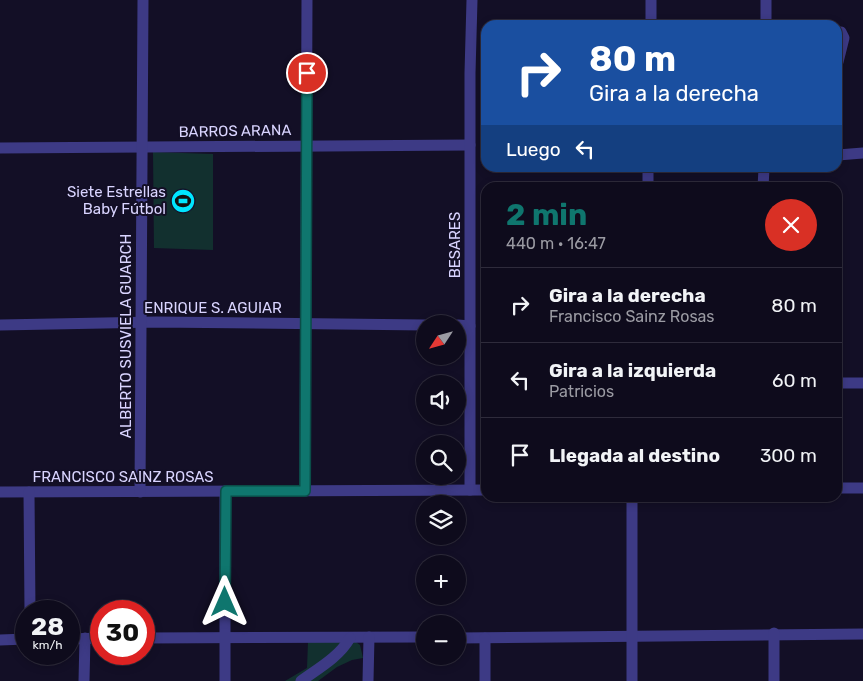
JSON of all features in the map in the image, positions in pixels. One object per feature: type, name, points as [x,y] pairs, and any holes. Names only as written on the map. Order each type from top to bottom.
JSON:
[{"type":"street","name":"ALBERTO SUSVIELA GUARCH","points":[[140,492],[143,0]]},
{"type":"street","points":[[305,491],[307,0]]},
{"type":"street","name":"BESARES","points":[[470,490],[472,0]]},
{"type":"street","points":[[651,0],[651,20]]},
{"type":"street","points":[[766,0],[766,20]]},
{"type":"street","points":[[842,34],[844,38],[842,46]]},
{"type":"street","name":"BARROS ARANA","points":[[0,148],[470,145]]},
{"type":"street","points":[[842,155],[863,153]]},
{"type":"street","name":"ENRIQUE S. AGUIAR","points":[[0,325],[141,322],[416,325]]},
{"type":"street","points":[[466,326],[470,326]]},
{"type":"street","points":[[842,383],[863,383]]},
{"type":"street","points":[[842,488],[863,488]]},
{"type":"street","name":"FRANCISCO SAINZ ROSAS","points":[[0,492],[481,490]]},
{"type":"street","points":[[225,681],[226,491]]},
{"type":"street","points":[[29,492],[30,600]]},
{"type":"street","points":[[632,502],[632,681]]},
{"type":"street","points":[[774,633],[774,681]]},
{"type":"street","points":[[466,638],[774,633],[863,634]]},
{"type":"street","points":[[368,681],[369,637]]},
{"type":"street","points":[[155,638],[416,637]]},
{"type":"street","points":[[80,638],[90,638]]},
{"type":"street","points":[[84,681],[85,638]]},
{"type":"street","points":[[300,681],[336,656],[350,638]]},
{"type":"street","points":[[485,638],[485,681]]},
{"type":"street","points":[[0,640],[15,639]]},
{"type":"green space","name":"Siete Estrellas Baby Fútbol","points":[[153,152],[213,154],[213,250],[154,248]]},
{"type":"green space","points":[[308,642],[356,642],[360,645],[363,658],[352,660],[337,667],[318,681],[285,681],[307,668]]},
{"type":"place","name":"Siete Estrellas Baby Fútbol","points":[[183,201]]},
{"type":"route","points":[[225,602],[226,491],[305,491],[307,73]]}]
